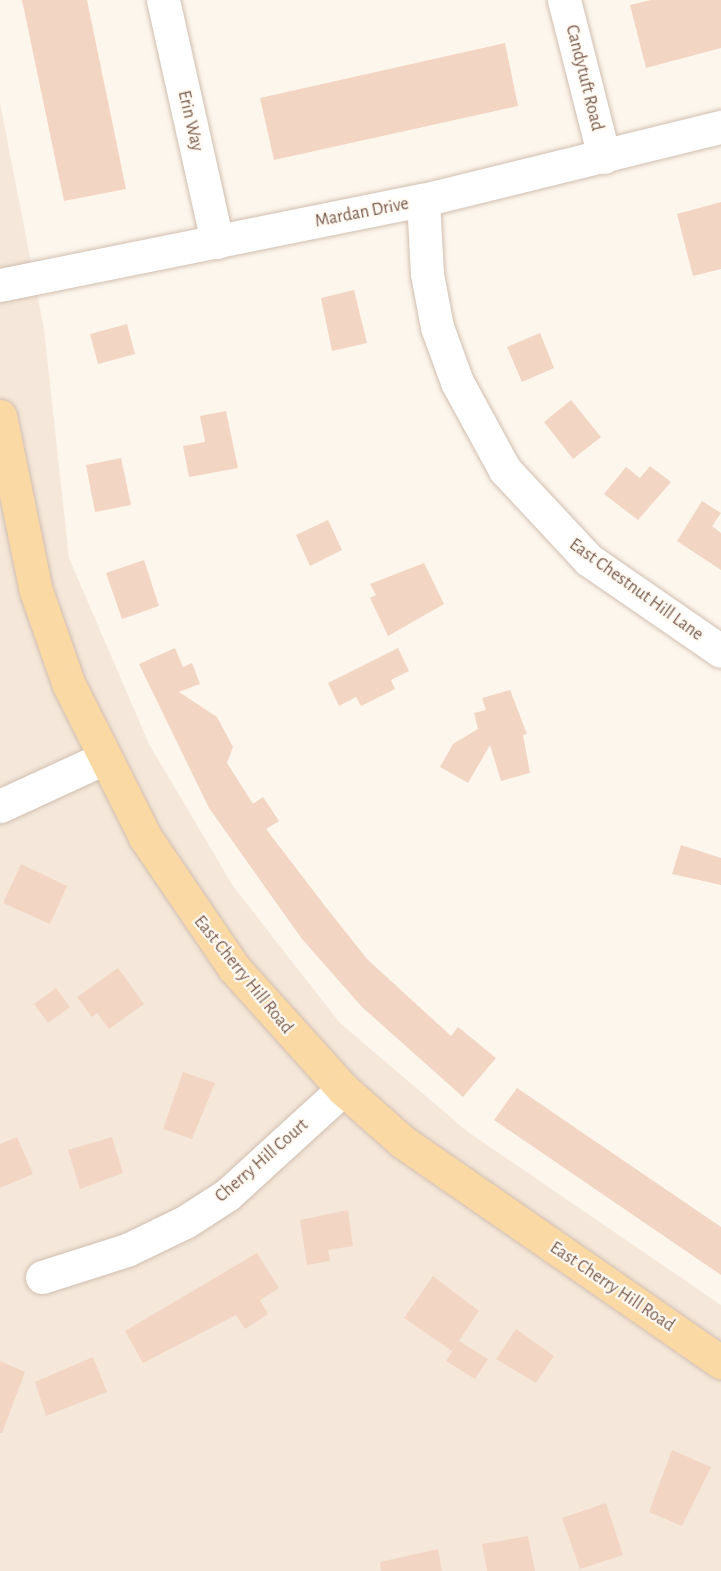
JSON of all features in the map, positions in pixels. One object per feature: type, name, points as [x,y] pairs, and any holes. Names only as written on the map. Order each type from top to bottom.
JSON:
[{"type":"main road","name":"East Cherry Hill Road","points":[[0,416],[36,591],[102,759],[186,903],[284,1029],[343,1089],[463,1186],[721,1362]]},
{"type":"street","name":"Erin Way","points":[[163,0],[217,242]]},
{"type":"street","name":"Candytuft Road","points":[[564,0],[604,157]]},
{"type":"street","name":"Mardan Drive","points":[[0,285],[423,200],[721,127]]},
{"type":"street","name":"East Chestnut Hill Lane","points":[[423,200],[427,274],[437,327],[457,382],[505,470],[589,560],[721,651]]},
{"type":"street","points":[[0,806],[102,759]]},
{"type":"street","name":"Cherry Hill Court","points":[[42,1277],[127,1250],[185,1222],[227,1195],[343,1089]]},
{"type":"shaded area","points":[[0,103],[44,329],[69,558],[149,744],[233,886],[340,1023],[468,1132],[721,1305],[721,1571],[0,1571]]},
{"type":"building","points":[[22,0],[87,0],[126,189],[64,201]]},
{"type":"building","points":[[651,0],[721,0],[721,48],[646,68],[630,5]]},
{"type":"building","points":[[505,43],[518,106],[274,160],[260,98]]},
{"type":"building","points":[[721,202],[721,269],[693,276],[677,214]]},
{"type":"building","points":[[354,290],[367,343],[332,351],[321,298]]},
{"type":"building","points":[[127,324],[135,354],[98,364],[90,334]]},
{"type":"building","points":[[540,333],[554,368],[522,382],[507,347]]},
{"type":"building","points":[[571,400],[601,437],[573,459],[544,422]]},
{"type":"building","points":[[226,411],[238,468],[189,477],[183,446],[205,442],[200,416]]},
{"type":"building","points":[[121,458],[131,505],[95,512],[86,465]]},
{"type":"building","points":[[650,466],[671,482],[638,520],[604,494],[626,467],[640,478]]},
{"type":"building","points":[[702,501],[721,513],[712,526],[721,533],[721,570],[677,541]]},
{"type":"building","points":[[328,520],[342,550],[310,566],[296,535]]},
{"type":"building","points":[[144,560],[159,606],[122,619],[106,573]]},
{"type":"building","points":[[424,563],[444,604],[388,636],[370,598],[376,595],[370,584]]},
{"type":"building","points":[[175,648],[183,667],[192,663],[200,684],[179,692],[217,717],[233,747],[227,763],[253,804],[263,797],[279,821],[266,829],[325,906],[367,959],[451,1036],[458,1027],[496,1058],[463,1097],[362,1007],[302,939],[209,808],[139,664]]},
{"type":"building","points":[[398,648],[409,671],[391,680],[395,689],[361,706],[356,697],[339,706],[328,683]]},
{"type":"building","points":[[510,690],[527,734],[523,735],[530,773],[501,781],[490,745],[468,783],[440,767],[453,744],[478,729],[474,713],[486,710],[482,698]]},
{"type":"building","points":[[681,845],[721,858],[721,885],[672,874]]},
{"type":"building","points":[[21,864],[67,886],[50,924],[3,903]]},
{"type":"building","points":[[118,968],[144,1004],[109,1029],[97,1013],[92,1017],[77,997]]},
{"type":"building","points":[[56,988],[70,1007],[48,1023],[34,1004]]},
{"type":"building","points":[[183,1072],[215,1083],[192,1139],[163,1129]]},
{"type":"building","points":[[517,1088],[721,1227],[721,1275],[494,1120]]},
{"type":"building","points":[[17,1137],[33,1174],[0,1188],[0,1144]]},
{"type":"building","points":[[112,1137],[123,1173],[80,1189],[68,1150]]},
{"type":"building","points":[[348,1210],[353,1246],[328,1250],[330,1261],[307,1265],[300,1220]]},
{"type":"building","points":[[257,1253],[279,1288],[260,1300],[268,1314],[245,1329],[236,1315],[143,1363],[125,1331]]},
{"type":"building","points":[[433,1276],[479,1311],[452,1351],[404,1318]]},
{"type":"building","points":[[516,1329],[554,1356],[536,1383],[496,1359]]},
{"type":"building","points":[[459,1341],[488,1359],[475,1379],[446,1361]]},
{"type":"building","points":[[93,1357],[107,1392],[46,1416],[35,1382]]},
{"type":"building","points":[[0,1361],[25,1372],[2,1433],[0,1433]]},
{"type":"building","points":[[672,1450],[711,1467],[682,1526],[649,1512]]},
{"type":"building","points":[[606,1503],[623,1555],[580,1569],[562,1518]]},
{"type":"building","points":[[528,1536],[535,1571],[487,1571],[482,1544]]},
{"type":"building","points":[[438,1549],[442,1571],[381,1571],[380,1562]]}]
